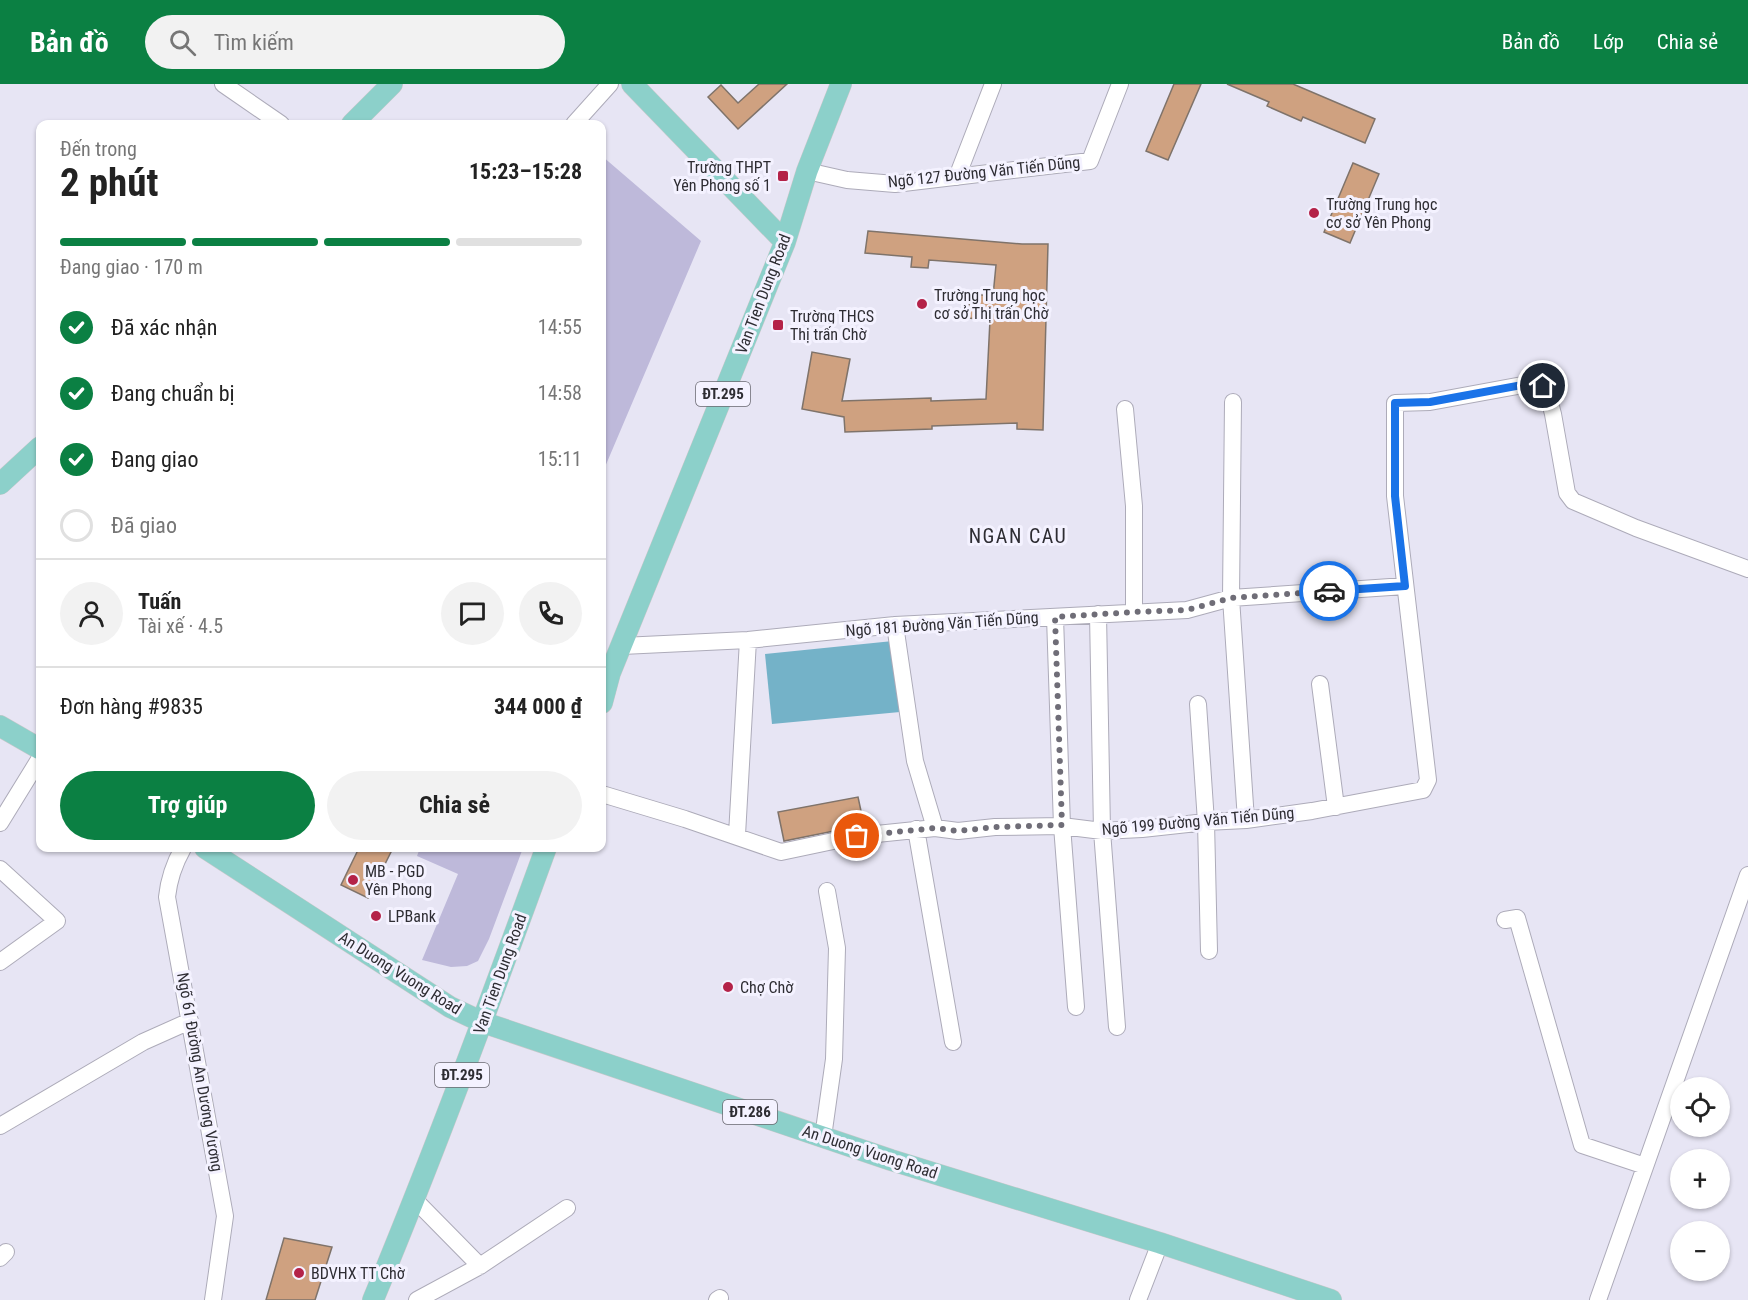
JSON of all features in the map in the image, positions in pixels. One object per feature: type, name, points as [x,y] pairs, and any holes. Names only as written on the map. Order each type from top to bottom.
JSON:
[{"type":"main road","points":[[632,84],[785,242]]},
{"type":"main road","name":"Van Tien Dung Road","points":[[606,671],[622,646],[785,242],[807,171],[841,84]]},
{"type":"main road","points":[[356,120],[390,85]]},
{"type":"main road","points":[[0,484],[36,451]]},
{"type":"main road","points":[[0,726],[36,747]]},
{"type":"main road","name":"An Duong Vuong Road","points":[[211,852],[450,1007],[482,1022],[891,1160],[1160,1243],[1330,1300]]},
{"type":"main road","name":"Van Tien Dung Road","points":[[373,1300],[415,1200],[545,852]]},
{"type":"street","points":[[223,84],[275,120]]},
{"type":"street","points":[[578,120],[610,84]]},
{"type":"street","points":[[957,177],[993,84]]},
{"type":"street","name":"Ngõ 127 Đường Văn Tiến Dũng","points":[[807,171],[847,180],[895,184],[1090,161],[1120,84]]},
{"type":"street","points":[[1405,586],[1395,496],[1395,403],[1430,402],[1533,383],[1543,386],[1547,392],[1567,494],[1573,501],[1636,528],[1748,569]]},
{"type":"street","points":[[1233,402],[1231,598],[1246,820]]},
{"type":"street","points":[[1125,409],[1134,506],[1134,612]]},
{"type":"street","name":"Ngõ 181 Đường Văn Tiến Dũng","points":[[622,646],[748,640],[895,625],[1187,610],[1231,598],[1405,586]]},
{"type":"street","name":"Ngõ 199 Đường Văn Tiến Dũng","points":[[606,795],[781,852],[857,836],[935,828],[958,831],[995,827],[1062,825],[1102,831],[1246,820],[1336,807],[1424,790],[1428,780],[1405,586]]},
{"type":"street","points":[[1098,614],[1102,831],[1117,1028]]},
{"type":"street","points":[[1055,617],[1062,825],[1076,1007]]},
{"type":"street","points":[[895,625],[915,761],[935,828]]},
{"type":"street","points":[[737,836],[748,640]]},
{"type":"street","points":[[1320,684],[1336,807]]},
{"type":"street","points":[[1198,704],[1206,822],[1209,951]]},
{"type":"street","points":[[0,823],[36,764]]},
{"type":"street","points":[[916,830],[953,1042]]},
{"type":"street","name":"Ngõ 61 Đường An Dương Vương","points":[[181,852],[169,880],[167,897],[225,1216],[213,1300]]},
{"type":"street","points":[[0,868],[57,921],[0,962]]},
{"type":"street","points":[[1598,1300],[1748,875]]},
{"type":"street","points":[[823,1137],[834,1059],[837,948],[827,891]]},
{"type":"street","points":[[1505,920],[1517,918],[1582,1145],[1645,1166]]},
{"type":"street","points":[[0,1126],[143,1042],[190,1021]]},
{"type":"street","points":[[415,1200],[480,1266]]},
{"type":"street","points":[[417,1300],[480,1266],[567,1208]]},
{"type":"street","points":[[1138,1300],[1160,1243]]},
{"type":"shaded area","points":[[606,159],[701,241],[606,465]]},
{"type":"shaded area","points":[[418,852],[522,852],[489,939],[478,961],[467,966],[451,967],[422,960],[458,874],[417,856]]},
{"type":"water","points":[[893,641],[900,712],[772,724],[765,654]]},
{"type":"building","points":[[759,84],[787,84],[738,129],[708,97],[721,85],[738,103]]},
{"type":"building","points":[[1174,84],[1201,84],[1168,160],[1146,151]]},
{"type":"building","points":[[1227,84],[1293,84],[1375,119],[1365,143],[1303,117],[1301,121],[1267,106],[1269,102]]},
{"type":"building","points":[[1353,163],[1379,174],[1350,243],[1324,232]]},
{"type":"building","points":[[868,231],[1022,244],[1048,244],[1043,430],[1017,429],[1017,423],[845,432],[844,417],[802,409],[812,352],[850,359],[842,401],[986,399],[990,320],[968,318],[970,294],[993,296],[996,265],[929,260],[928,268],[911,267],[912,257],[865,253]]},
{"type":"building","points":[[858,797],[864,825],[784,841],[778,812]]},
{"type":"building","points":[[357,852],[391,852],[368,898],[341,885]]},
{"type":"building","name":"BDVHX TT Chờ","points":[[284,1238],[332,1247],[315,1300],[266,1300]]},
{"type":"way so far","points":[[857,836],[935,828],[958,831],[995,827],[1062,825],[1055,617],[1187,610],[1231,598],[1329,591]]},
{"type":"place","name":"Trường THPT Yên Phong số 1","points":[[783,176]]},
{"type":"place","name":"Trường Trung học cơ sở Yên Phong","points":[[1314,213]]},
{"type":"place","name":"Trường Trung học cơ sở Thị trấn Chờ","points":[[922,304]]},
{"type":"place","name":"Trường THCS Thị trấn Chờ","points":[[778,325]]},
{"type":"place","name":"MB - PGD Yên Phong","points":[[353,880]]},
{"type":"place","name":"LPBank","points":[[376,916]]},
{"type":"place","name":"Chợ Chờ","points":[[728,987]]},
{"type":"place","name":"BDVHX TT Chờ","points":[[299,1273]]},
{"type":"district","name":"NGAN CAU","points":[[1018,536]]},
{"type":"route","points":[[1329,591],[1405,586],[1395,496],[1395,403],[1430,402],[1533,383],[1543,386]]}]
